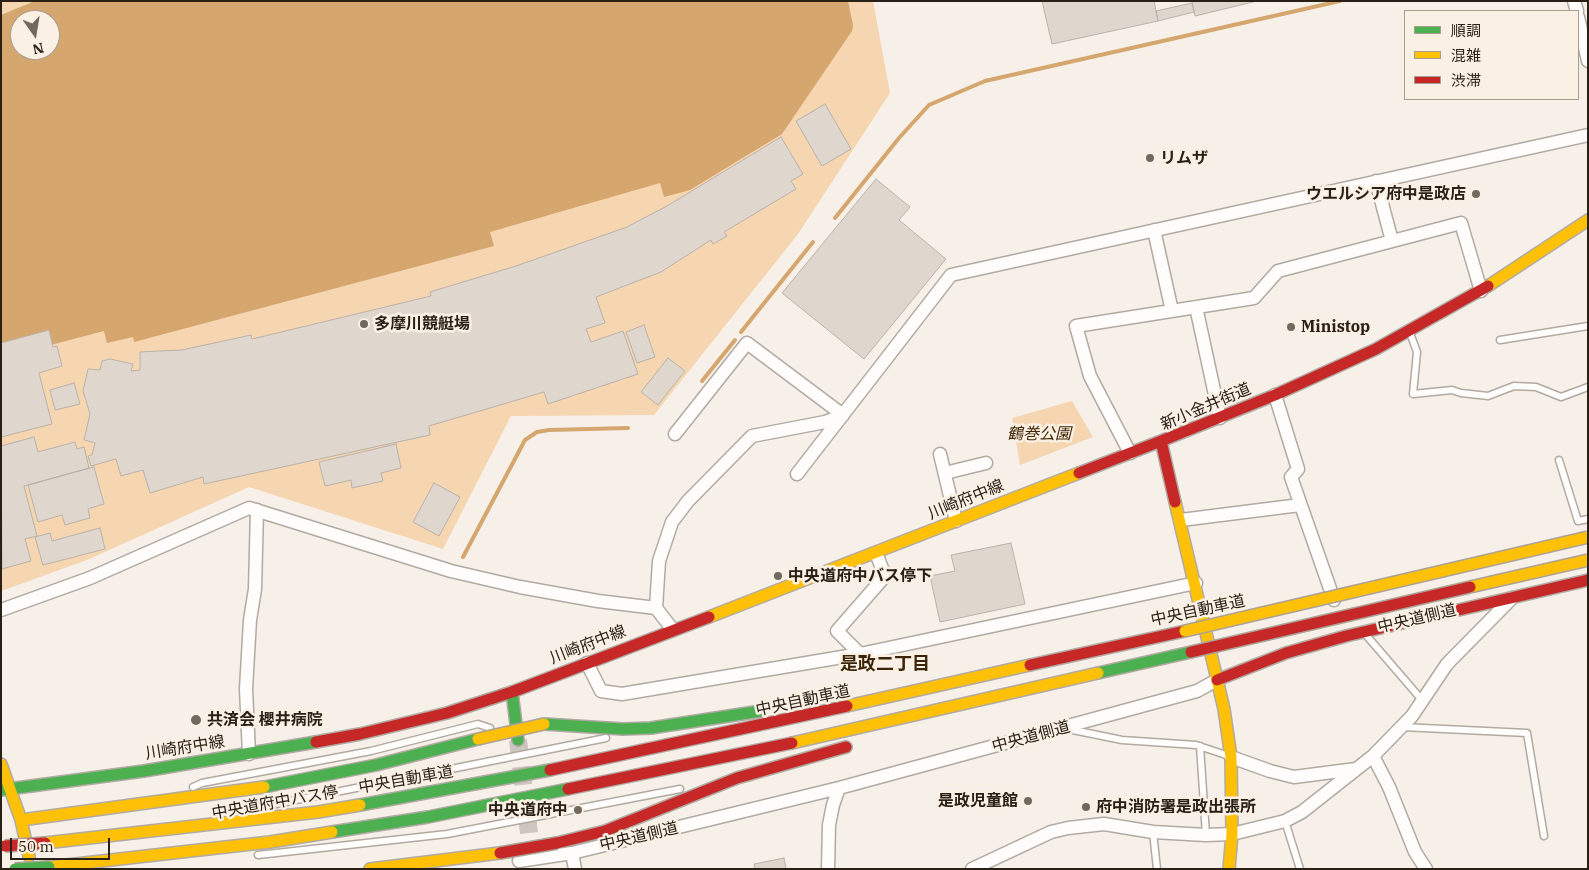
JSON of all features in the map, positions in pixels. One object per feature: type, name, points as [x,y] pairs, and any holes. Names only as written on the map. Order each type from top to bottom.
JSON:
[{"type":"main road","name":"新小金井街道","points":[[1229,869],[1232,834],[1231,757],[1196,583],[1161,441],[1345,365],[1409,332],[1481,291],[1588,220]]},
{"type":"main road","name":"川崎府中線","points":[[6,790],[144,772],[249,754],[360,734],[447,713],[512,692],[876,553],[1161,441]]},
{"type":"main road","name":"中央自動車道","points":[[3,846],[45,843],[318,812],[463,787],[632,754],[862,704],[1588,537]]},
{"type":"main road","points":[[15,869],[49,867],[270,842],[428,817],[821,737],[1588,560]]},
{"type":"main road","name":"中央道側道","points":[[1217,680],[1286,653],[1363,631],[1588,580]]},
{"type":"main road","points":[[788,707],[1134,641]]},
{"type":"main road","points":[[927,724],[1148,662]]},
{"type":"main road","points":[[512,692],[518,740]]},
{"type":"main road","points":[[22,820],[260,788],[376,765],[544,724],[623,729],[651,728],[770,710]]},
{"type":"main road","points":[[370,869],[500,853],[557,843],[605,831],[737,778],[860,743]]},
{"type":"main road","points":[[1,764],[6,790],[22,820],[31,869]]},
{"type":"main road","points":[[529,833],[532,860]]},
{"type":"street","points":[[1579,20],[1588,61]]},
{"type":"street","points":[[798,474],[951,275],[1588,135]]},
{"type":"street","points":[[1376,181],[1392,241]]},
{"type":"street","points":[[1130,453],[1090,376],[1076,326],[1254,298],[1278,272],[1461,223],[1481,291]]},
{"type":"street","points":[[1154,230],[1172,310]]},
{"type":"street","points":[[1196,307],[1220,418]]},
{"type":"street","points":[[675,434],[746,343],[843,415]]},
{"type":"street","points":[[1275,395],[1298,469],[1291,477],[1346,636]]},
{"type":"street","points":[[673,630],[656,608],[659,561],[672,522],[688,501],[752,436],[825,422],[843,415]]},
{"type":"street","points":[[940,454],[956,521]]},
{"type":"street","points":[[945,473],[986,463]]},
{"type":"street","points":[[1181,520],[1300,505]]},
{"type":"street","points":[[1,610],[90,578],[248,508],[396,556],[451,571],[540,590],[656,608]]},
{"type":"street","points":[[249,754],[246,689],[249,628],[255,590],[257,510]]},
{"type":"street","points":[[860,654],[837,630],[885,576],[876,553]]},
{"type":"street","points":[[587,663],[602,691],[622,694],[860,654],[1196,583]]},
{"type":"street","points":[[980,867],[1051,832],[1068,828],[1104,824],[1153,832],[1206,835],[1232,834],[1285,821],[1302,812],[1373,756],[1402,727],[1447,664],[1512,598]]},
{"type":"street","name":"中央道側道","points":[[467,869],[572,853],[839,788],[1197,691],[1217,680]]},
{"type":"street","points":[[1373,756],[1389,787],[1415,852],[1426,869]]},
{"type":"street","points":[[1231,757],[1270,771],[1294,777],[1356,769]]},
{"type":"street","points":[[828,869],[830,825],[833,805],[839,788]]},
{"type":"street","points":[[572,853],[575,869]]},
{"type":"lane","points":[[1500,340],[1588,326]]},
{"type":"lane","points":[[1409,332],[1417,352],[1413,394],[1452,390],[1488,396],[1514,386],[1536,387],[1560,396],[1588,387]]},
{"type":"lane","points":[[1559,460],[1578,521],[1588,519]]},
{"type":"lane","points":[[1363,631],[1422,700]]},
{"type":"lane","points":[[186,799],[191,788],[202,783],[371,751],[478,724],[497,731],[517,726]]},
{"type":"lane","points":[[1402,727],[1527,733],[1544,836]]},
{"type":"lane","name":"中央道府中バス停","points":[[246,809],[651,728]]},
{"type":"lane","points":[[1065,728],[1122,740],[1200,746],[1231,757]]},
{"type":"lane","points":[[1200,746],[1206,835]]},
{"type":"lane","points":[[694,787],[737,778]]},
{"type":"lane","points":[[246,856],[447,834],[508,824],[685,788]]},
{"type":"lane","name":"中央道府中バス停","points":[[45,843],[198,817]]},
{"type":"lane","points":[[1285,821],[1300,869]]},
{"type":"lane","points":[[1153,832],[1157,869]]},
{"type":"lane","points":[[49,867],[161,862]]},
{"type":"green space","name":"多摩川競艇場","points":[[1,1],[873,1],[890,93],[798,234],[654,415],[511,416],[443,549],[249,487],[87,560],[1,591]]},
{"type":"green space","name":"鶴巻公園","points":[[1072,401],[1093,437],[1020,465],[1012,418]]},
{"type":"shaded area","points":[[35,1],[848,1],[853,25],[852,31],[782,134],[690,190],[664,197],[660,183],[490,232],[494,246],[134,342],[133,337],[107,343],[104,331],[1,358],[1,15],[10,11],[10,60],[60,60],[60,10],[13,10]]},
{"type":"building","points":[[1042,1],[1154,1],[1158,21],[1052,44]]},
{"type":"building","points":[[1192,1],[1257,1],[1195,16]]},
{"type":"building","points":[[1192,3],[1194,12],[1158,21],[1156,11]]},
{"type":"building","points":[[825,104],[851,149],[822,166],[796,121]]},
{"type":"building","points":[[781,137],[803,174],[791,181],[796,189],[724,232],[727,236],[713,244],[711,240],[661,272],[596,297],[605,323],[586,329],[591,342],[623,331],[638,374],[548,404],[544,392],[429,426],[430,435],[204,484],[203,477],[150,493],[143,470],[121,476],[116,459],[91,466],[88,456],[92,455],[95,443],[84,440],[90,414],[83,391],[88,369],[100,370],[102,361],[110,359],[133,364],[131,371],[140,370],[140,352],[182,350],[251,335],[252,339],[431,296],[430,292],[516,266],[627,227],[667,206]]},
{"type":"building","points":[[876,179],[910,207],[899,220],[946,259],[864,359],[782,293]]},
{"type":"building","points":[[644,325],[655,357],[637,363],[626,332]]},
{"type":"building","points":[[49,330],[53,347],[57,346],[62,366],[39,373],[52,424],[1,437],[1,343]]},
{"type":"building","points":[[668,358],[685,371],[658,405],[641,392]]},
{"type":"building","points":[[74,383],[80,404],[55,410],[50,390]]},
{"type":"building","points":[[34,437],[38,452],[75,442],[77,449],[84,447],[89,468],[24,486],[37,536],[25,539],[31,561],[2,569],[1,446]]},
{"type":"building","points":[[396,444],[401,468],[381,473],[383,481],[352,488],[351,480],[325,486],[319,462]]},
{"type":"building","points":[[94,467],[104,504],[88,509],[90,518],[65,525],[62,515],[38,522],[28,485]]},
{"type":"building","points":[[434,483],[460,497],[439,536],[413,522]]},
{"type":"building","points":[[100,528],[105,549],[43,565],[35,537],[50,533],[52,541]]},
{"type":"building","points":[[1011,543],[1025,604],[940,622],[930,576],[955,571],[951,555]]},
{"type":"building","points":[[784,858],[786,869],[755,869],[754,864]]},
{"type":"waterway","points":[[835,218],[899,138],[929,105],[985,81],[1340,1]]},
{"type":"waterway","points":[[741,332],[813,242]]},
{"type":"waterway","points":[[702,381],[735,340]]},
{"type":"waterway","points":[[463,557],[525,440],[537,432],[549,430],[628,428]]},
{"type":"tunnel","points":[[518,740],[529,833]]},
{"type":"traffic: fast","points":[[1098,673],[1191,652]]},
{"type":"traffic: fast","points":[[512,692],[518,740]]},
{"type":"traffic: fast","points":[[544,724],[623,729],[651,728],[761,711]]},
{"type":"traffic: fast","points":[[264,787],[376,765],[478,739]]},
{"type":"traffic: fast","points":[[1,790],[144,771],[316,742]]},
{"type":"traffic: fast","points":[[360,805],[550,770]]},
{"type":"traffic: fast","points":[[332,832],[428,817],[568,789]]},
{"type":"traffic: fast","points":[[15,869],[49,867]]},
{"type":"traffic: slow","points":[[1488,286],[1588,220]]},
{"type":"traffic: slow","points":[[709,617],[1079,473]]},
{"type":"traffic: slow","points":[[1175,502],[1224,709],[1231,757],[1232,834],[1229,869]]},
{"type":"traffic: slow","points":[[1185,631],[1588,537]]},
{"type":"traffic: slow","points":[[1470,587],[1588,560]]},
{"type":"traffic: slow","points":[[847,706],[1030,665]]},
{"type":"traffic: slow","points":[[792,743],[1098,673]]},
{"type":"traffic: slow","points":[[478,739],[544,724]]},
{"type":"traffic: slow","points":[[1,764],[21,820],[29,856]]},
{"type":"traffic: slow","points":[[21,820],[264,787]]},
{"type":"traffic: slow","points":[[45,843],[318,812],[360,805]]},
{"type":"traffic: slow","points":[[49,867],[270,842],[332,832]]},
{"type":"traffic: slow","points":[[370,869],[500,853]]},
{"type":"traffic: jam","points":[[1175,502],[1161,441],[1275,395],[1376,349],[1488,286]]},
{"type":"traffic: jam","points":[[1079,473],[1161,441]]},
{"type":"traffic: jam","points":[[1217,680],[1286,653],[1346,636],[1588,580]]},
{"type":"traffic: jam","points":[[1191,652],[1470,587]]},
{"type":"traffic: jam","points":[[316,742],[360,734],[447,713],[512,692],[709,617]]},
{"type":"traffic: jam","points":[[1030,665],[1185,631]]},
{"type":"traffic: jam","points":[[550,770],[847,706]]},
{"type":"traffic: jam","points":[[568,789],[792,743]]},
{"type":"traffic: jam","points":[[557,843],[605,831],[737,778],[846,747]]},
{"type":"traffic: jam","points":[[5,846],[45,843]]},
{"type":"traffic: jam","points":[[500,853],[557,843]]},
{"type":"place","name":"リムザ","points":[[1150,158]]},
{"type":"place","name":"ウエルシア府中是政店","points":[[1476,194]]},
{"type":"place","name":"多摩川競艇場","points":[[364,324]]},
{"type":"place","name":"Ministop","points":[[1291,327]]},
{"type":"place","name":"中央道府中バス停下","points":[[778,576]]},
{"type":"place","name":"共済会 櫻井病院","points":[[196,720]]},
{"type":"place","name":"是政児童館","points":[[1028,801]]},
{"type":"place","name":"府中消防署是政出張所","points":[[1086,807]]},
{"type":"place","name":"中央道府中","points":[[578,810]]},
{"type":"district","name":"是政二丁目","points":[[885,665]]}]
